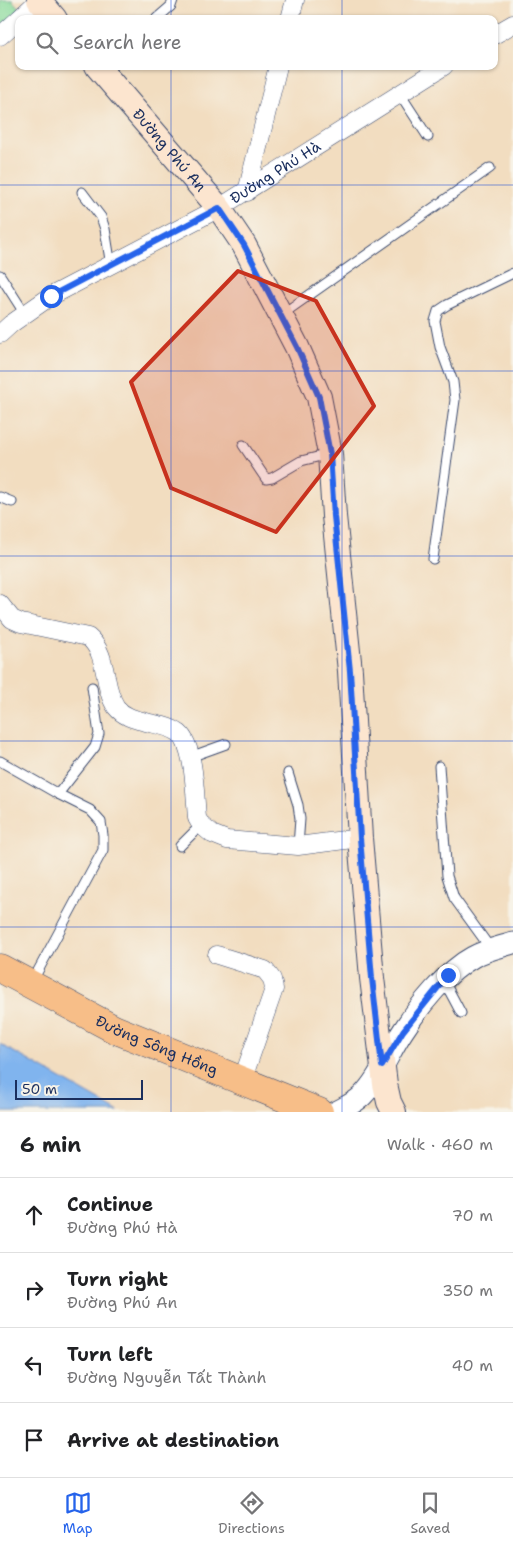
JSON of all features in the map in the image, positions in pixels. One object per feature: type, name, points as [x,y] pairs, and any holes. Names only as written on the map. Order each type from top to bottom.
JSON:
[{"type":"main road","points":[[39,0],[52,15]]},
{"type":"main road","name":"Đường Phú An","points":[[101,70],[219,208],[244,245],[297,347],[319,397],[330,454],[334,516],[350,671],[360,838],[372,978],[382,1066],[389,1102],[394,1112]]},
{"type":"main road","name":"Đường Sông Hồng","points":[[0,968],[114,1029],[319,1112]]},
{"type":"street","points":[[23,15],[39,0]]},
{"type":"street","points":[[291,15],[295,0]]},
{"type":"street","points":[[0,36],[15,23]]},
{"type":"street","points":[[498,33],[513,24]]},
{"type":"street","points":[[246,192],[277,70]]},
{"type":"street","name":"Đường Phú Hà","points":[[0,334],[51,296],[219,208],[438,70]]},
{"type":"street","points":[[0,604],[12,619],[21,623],[82,634],[93,641],[100,652],[113,702],[123,715],[172,728],[178,732],[186,743],[190,757],[198,818],[201,825],[212,834],[227,840],[298,846],[360,838]]},
{"type":"street","points":[[336,1112],[363,1095],[403,1031],[444,980],[461,964],[475,956],[513,943]]},
{"type":"street","points":[[216,955],[265,970],[272,978],[274,989],[242,1080]]},
{"type":"lane","points":[[161,15],[171,6],[173,0]]},
{"type":"lane","points":[[400,94],[428,138]]},
{"type":"lane","points":[[281,316],[490,168]]},
{"type":"lane","points":[[82,192],[101,217],[105,229],[111,266]]},
{"type":"lane","points":[[433,559],[454,400],[453,382],[440,347],[435,321],[438,310],[513,273]]},
{"type":"lane","points":[[0,275],[25,314]]},
{"type":"lane","points":[[243,444],[266,479],[272,478],[301,462],[330,454]]},
{"type":"lane","points":[[0,497],[12,502]]},
{"type":"lane","points":[[58,794],[95,747],[98,734],[92,687]]},
{"type":"lane","points":[[190,757],[226,744]]},
{"type":"lane","points":[[0,761],[90,810],[101,822],[103,835],[104,850],[31,984]]},
{"type":"lane","points":[[439,766],[447,876],[454,898],[491,949]]},
{"type":"lane","points":[[288,773],[298,804],[300,819],[298,846]]},
{"type":"lane","points":[[180,846],[201,825]]},
{"type":"lane","points":[[444,980],[462,1013]]},
{"type":"highlighted area","points":[[238,271],[316,301],[374,406],[276,532],[171,488],[131,382]]},
{"type":"green space","points":[[0,0],[12,0],[21,10],[0,28]]},
{"type":"water","points":[[0,1044],[119,1112],[0,1112]]},
{"type":"route","points":[[51,296],[219,208],[244,245],[297,347],[319,397],[330,454],[334,516],[350,671],[360,838],[372,978],[382,1066],[403,1031],[448,975]]}]
